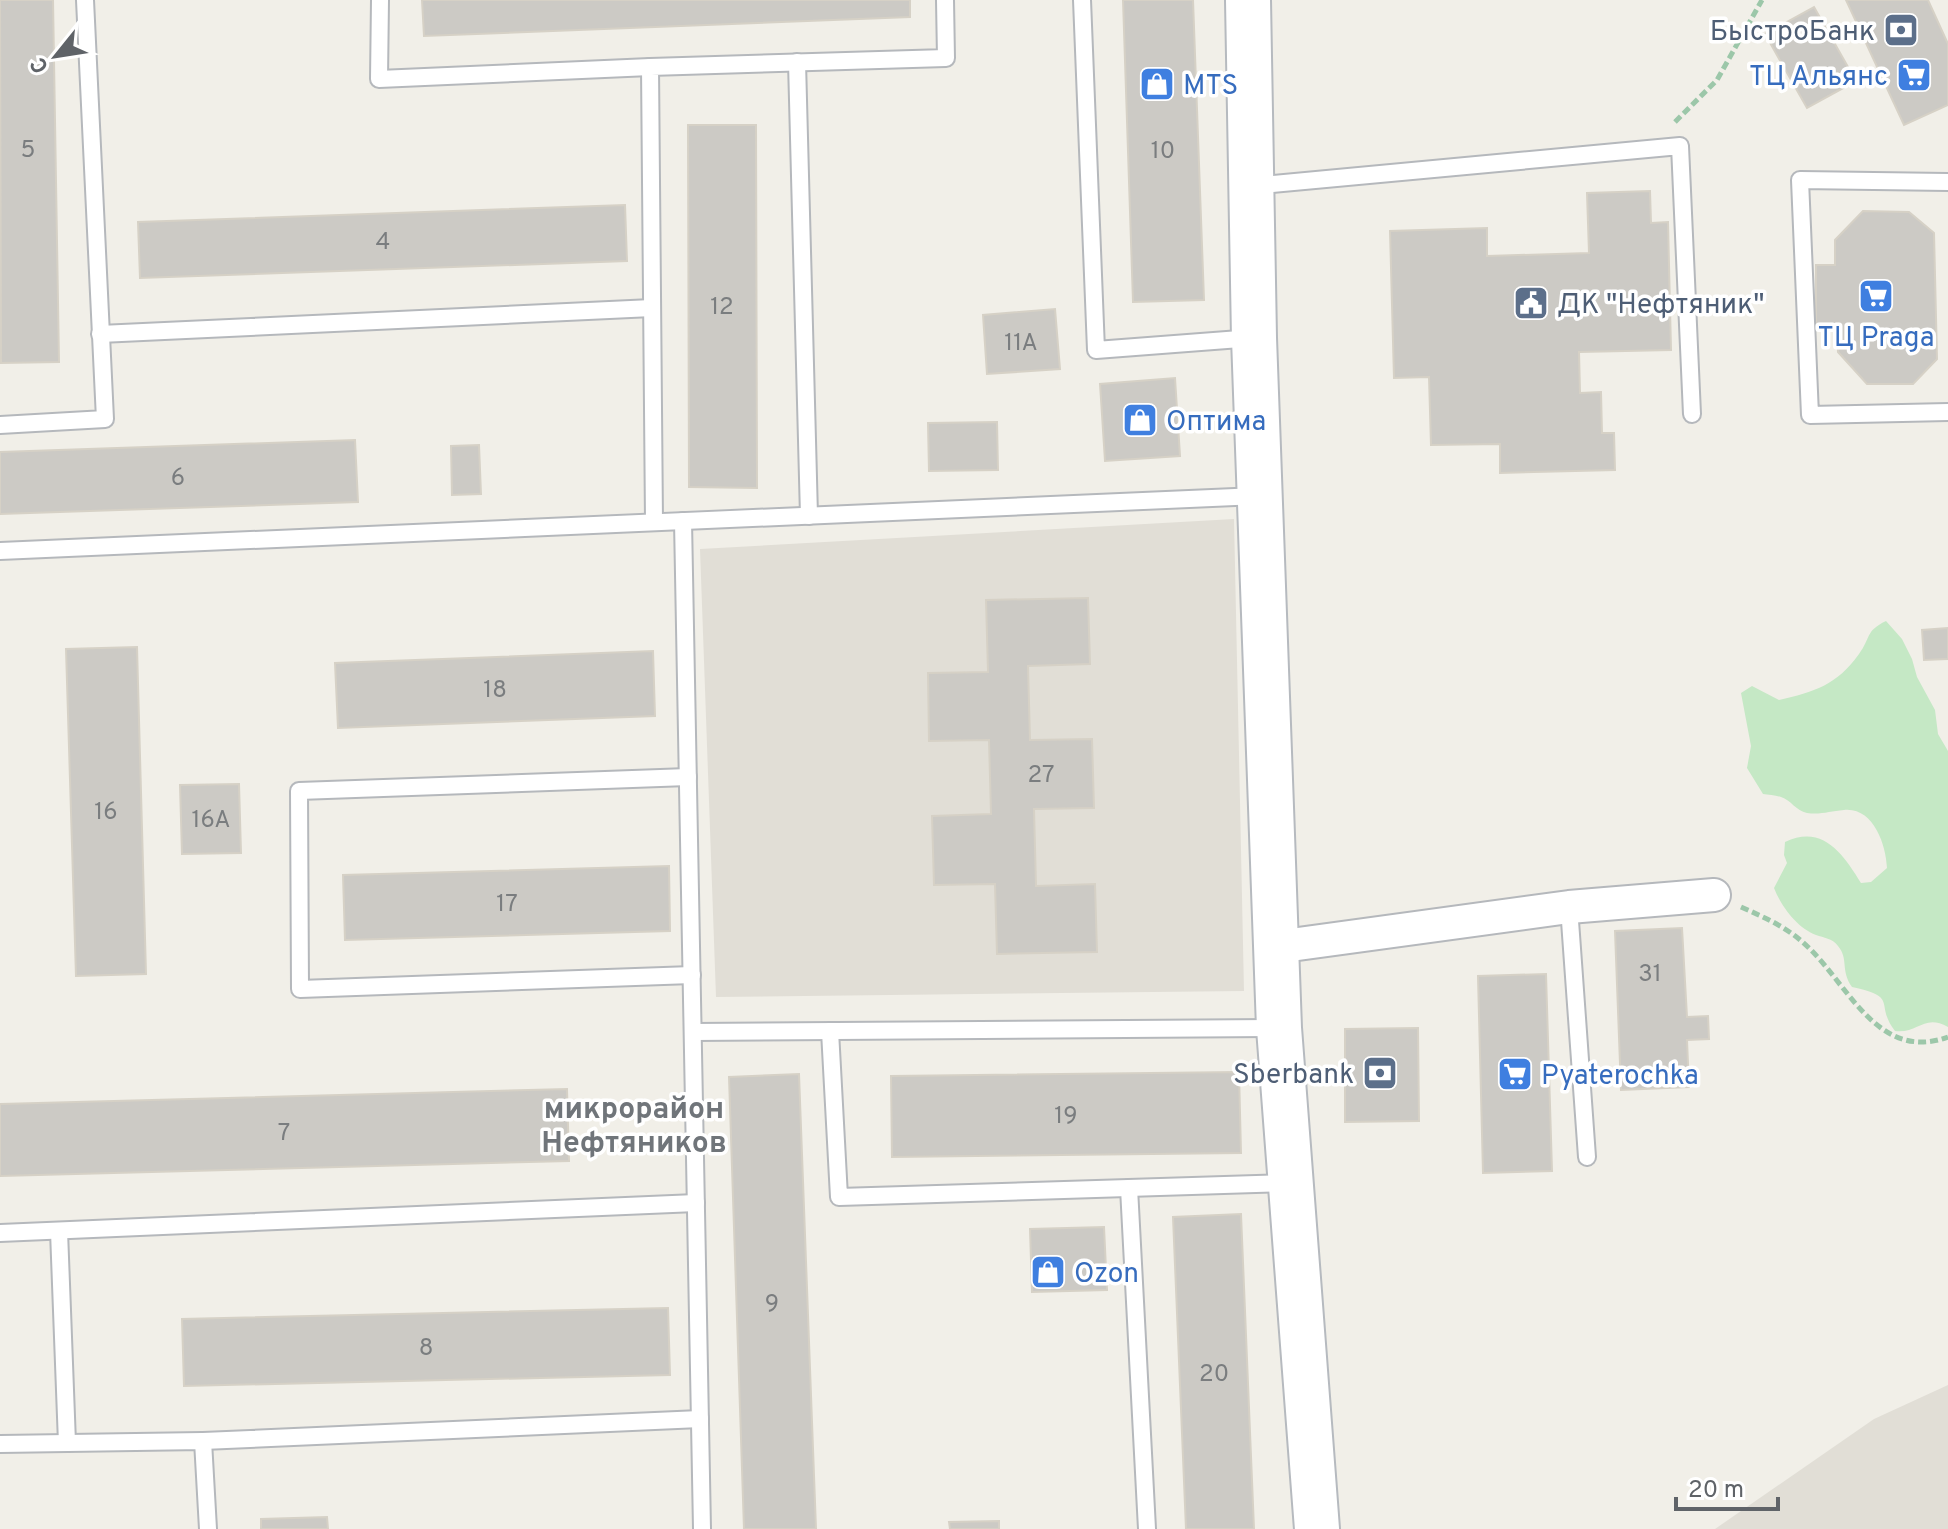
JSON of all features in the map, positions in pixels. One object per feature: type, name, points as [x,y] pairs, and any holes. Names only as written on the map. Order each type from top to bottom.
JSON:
[{"type":"street","points":[[1248,0],[1254,338],[1279,1028],[1317,1529]]},
{"type":"street","points":[[1276,947],[1569,907],[1714,895]]},
{"type":"lane","points":[[0,425],[105,419],[85,0]]},
{"type":"lane","points":[[380,0],[379,79],[946,58],[945,0]]},
{"type":"lane","points":[[1082,0],[1096,350],[1254,338]]},
{"type":"lane","points":[[797,62],[809,516]]},
{"type":"lane","points":[[650,67],[654,522]]},
{"type":"lane","points":[[1250,186],[1680,146],[1692,414]]},
{"type":"lane","points":[[1948,182],[1800,180],[1810,415],[1948,412]]},
{"type":"lane","points":[[100,334],[652,308]]},
{"type":"lane","points":[[0,551],[1260,496]]},
{"type":"lane","points":[[683,521],[702,1529]]},
{"type":"lane","points":[[688,777],[299,791],[300,989],[692,975]]},
{"type":"lane","points":[[1569,907],[1587,1157]]},
{"type":"lane","points":[[693,1032],[1279,1028]]},
{"type":"lane","points":[[830,1031],[839,1197],[1290,1183]]},
{"type":"lane","points":[[1129,1188],[1147,1529]]},
{"type":"lane","points":[[0,1233],[696,1203]]},
{"type":"lane","points":[[59,1231],[67,1443]]},
{"type":"lane","points":[[0,1444],[203,1441],[700,1419]]},
{"type":"lane","points":[[203,1441],[208,1529]]},
{"type":"path","points":[[1667,147],[1674,123],[1717,80],[1762,0]]},
{"type":"path","points":[[1778,923],[1809,947],[1878,1027],[1907,1043],[1948,1037]]},
{"type":"shaded area","points":[[1234,519],[1244,991],[716,997],[700,549]]},
{"type":"shaded area","points":[[1948,1385],[1948,1529],[1715,1529],[1874,1419]]},
{"type":"green space","points":[[1886,621],[1902,639],[1912,659],[1917,677],[1935,710],[1938,734],[1948,751],[1948,1027],[1933,1022],[1910,1030],[1895,1031],[1881,998],[1852,987],[1838,946],[1796,922],[1774,888],[1787,863],[1785,842],[1798,837],[1821,839],[1839,853],[1861,883],[1871,882],[1887,868],[1881,838],[1870,821],[1854,811],[1803,812],[1785,798],[1763,794],[1747,768],[1751,746],[1741,693],[1752,686],[1779,700],[1824,686],[1851,665],[1871,632]]},
{"type":"building","points":[[0,0],[53,0],[59,362],[1,363]]},
{"type":"building","points":[[422,0],[910,0],[910,17],[424,36]]},
{"type":"building","points":[[1123,0],[1193,0],[1204,300],[1133,302]]},
{"type":"building","name":"ТЦ Альянс","points":[[1846,0],[1928,0],[1948,44],[1948,105],[1904,125]]},
{"type":"building","points":[[1814,7],[1856,81],[1807,108],[1765,34]]},
{"type":"building","points":[[688,125],[756,125],[757,488],[689,487]]},
{"type":"building","name":"ДК \"Нефтяник\"","points":[[1650,191],[1651,223],[1668,222],[1671,350],[1579,352],[1580,393],[1601,392],[1602,433],[1614,433],[1615,470],[1500,473],[1500,444],[1431,445],[1429,377],[1394,378],[1390,231],[1487,228],[1487,256],[1589,253],[1587,193]]},
{"type":"building","points":[[625,205],[627,261],[140,278],[138,222]]},
{"type":"building","name":"ТЦ Praga","points":[[1863,211],[1909,212],[1934,233],[1937,359],[1913,384],[1867,384],[1838,352],[1837,327],[1816,328],[1816,265],[1835,265],[1835,240]]},
{"type":"building","points":[[1055,309],[1060,369],[987,374],[983,315]]},
{"type":"building","name":"Оптима","points":[[1175,378],[1180,456],[1105,461],[1100,384]]},
{"type":"building","points":[[997,422],[998,470],[929,471],[928,423]]},
{"type":"building","points":[[355,440],[358,502],[0,514],[0,452]]},
{"type":"building","points":[[479,445],[481,494],[452,495],[451,446]]},
{"type":"building","points":[[1088,598],[1090,664],[1028,666],[1030,740],[1092,739],[1094,808],[1034,809],[1036,886],[1095,884],[1097,952],[997,954],[995,884],[934,885],[932,816],[991,814],[989,740],[929,741],[928,673],[988,672],[986,600]]},
{"type":"building","points":[[1948,628],[1948,659],[1924,660],[1922,630]]},
{"type":"building","points":[[137,647],[146,974],[76,976],[66,649]]},
{"type":"building","points":[[653,651],[655,716],[338,728],[335,663]]},
{"type":"building","points":[[239,784],[241,853],[182,854],[180,785]]},
{"type":"building","points":[[669,866],[670,931],[345,940],[343,875]]},
{"type":"building","points":[[1682,928],[1687,1017],[1708,1016],[1709,1039],[1687,1040],[1689,1087],[1621,1090],[1615,931]]},
{"type":"building","name":"Pyaterochka","points":[[1546,974],[1552,1171],[1483,1173],[1478,976]]},
{"type":"building","points":[[1418,1028],[1419,1121],[1345,1122],[1345,1029]]},
{"type":"building","points":[[1239,1072],[1241,1153],[892,1157],[891,1076]]},
{"type":"building","points":[[799,1074],[816,1529],[744,1529],[729,1077]]},
{"type":"building","points":[[567,1089],[569,1161],[0,1176],[0,1104]]},
{"type":"building","points":[[1241,1214],[1254,1529],[1186,1529],[1173,1217]]},
{"type":"building","points":[[1104,1227],[1107,1290],[1032,1292],[1030,1229]]},
{"type":"building","points":[[668,1308],[670,1375],[184,1386],[182,1319]]},
{"type":"building","points":[[327,1517],[328,1529],[261,1529],[261,1519]]},
{"type":"building","points":[[999,1521],[999,1529],[950,1529],[949,1522]]},
{"type":"place","name":"БыстроБанк","points":[[1901,30]]},
{"type":"place","name":"ТЦ Альянс","points":[[1914,75]]},
{"type":"place","name":"MTS","points":[[1157,84]]},
{"type":"place","name":"ТЦ Praga","points":[[1876,296]]},
{"type":"place","name":"ДК \"Нефтяник\"","points":[[1531,303]]},
{"type":"place","name":"Оптима","points":[[1140,420]]},
{"type":"place","name":"Sberbank","points":[[1380,1073]]},
{"type":"place","name":"Pyaterochka","points":[[1515,1074]]},
{"type":"place","name":"Ozon","points":[[1048,1272]]},
{"type":"district","name":"микрорайон Нефтяников","points":[[634,1125]]}]
